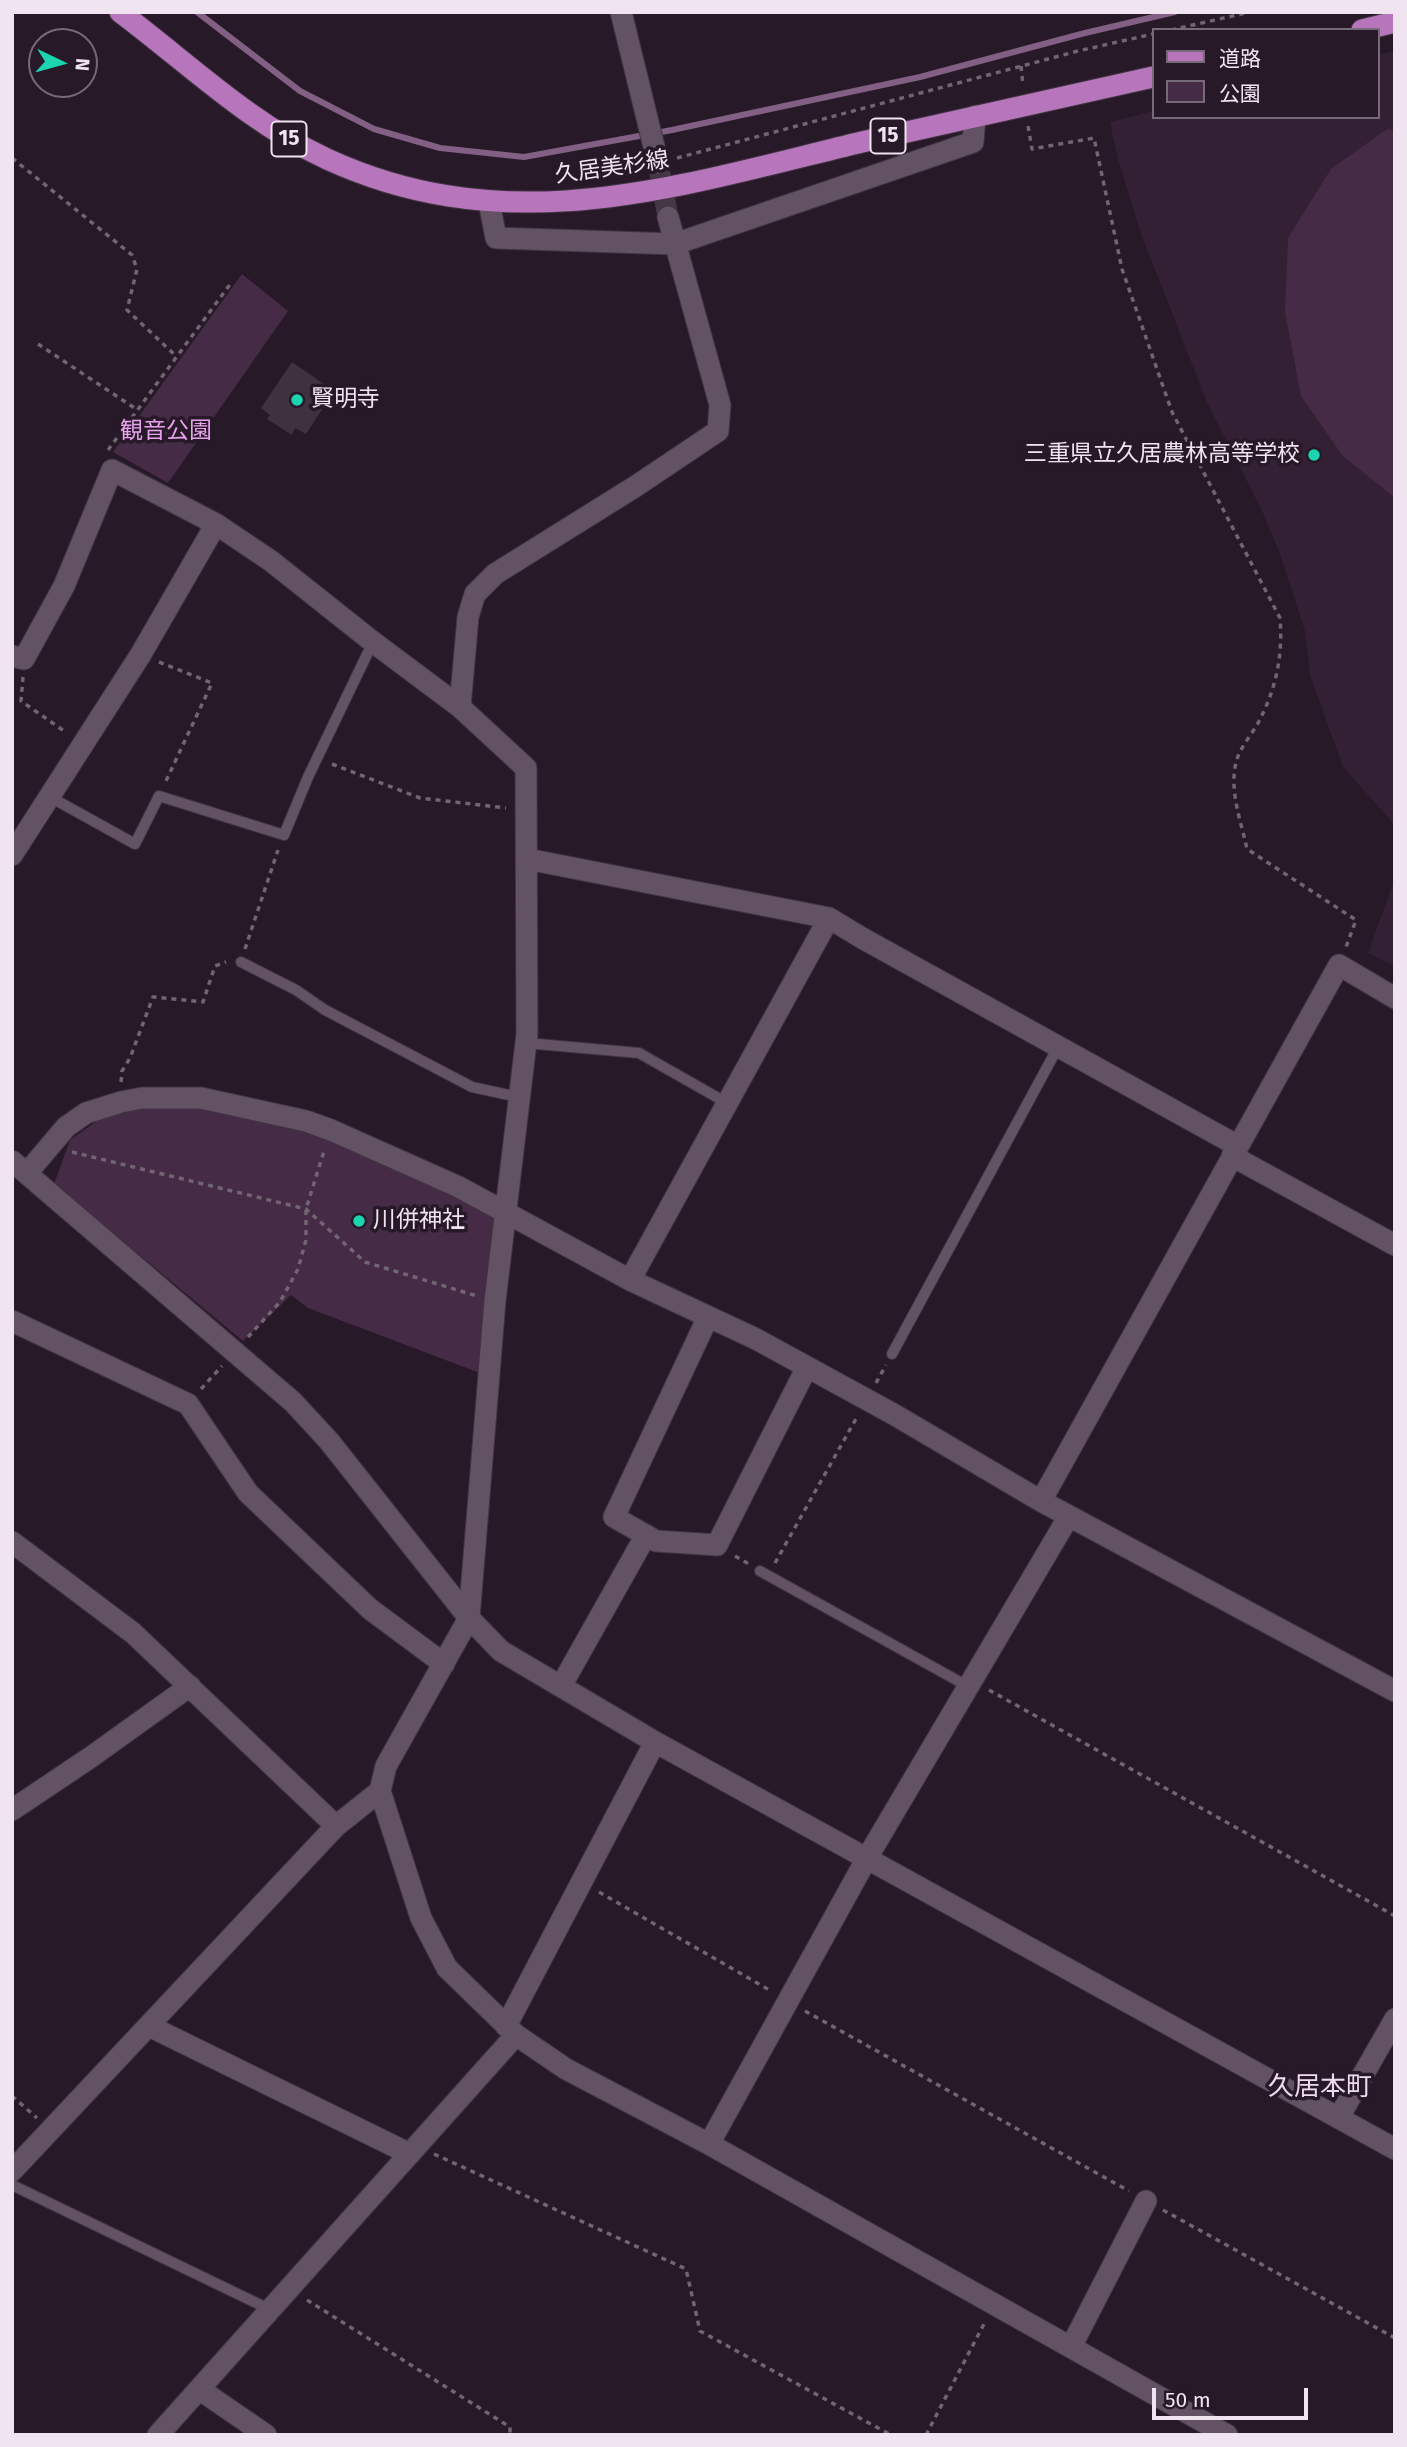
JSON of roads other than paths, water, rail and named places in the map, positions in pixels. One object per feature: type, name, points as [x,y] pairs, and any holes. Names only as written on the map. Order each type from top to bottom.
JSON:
[{"type":"main road","name":"久居美杉線","points":[[120,12],[248,113],[307,149],[339,164],[410,189],[489,202],[590,201],[670,188],[1152,77]]},
{"type":"main road","points":[[1370,28],[1395,22]]},
{"type":"street","points":[[621,12],[654,146]]},
{"type":"street","points":[[489,202],[496,238],[675,244],[974,142],[975,116]]},
{"type":"street","points":[[460,707],[468,617],[475,594],[495,574],[718,431],[720,405],[668,217]]},
{"type":"street","points":[[18,657],[64,586],[112,470],[216,524],[271,561],[460,707],[526,768],[526,1043],[495,1301],[469,1618],[386,1766],[380,1791],[421,1917],[447,1968],[511,2031],[566,2069],[709,2144],[1227,2435]]},
{"type":"street","points":[[12,855],[141,654],[216,524]]},
{"type":"street","points":[[527,859],[829,918],[1058,1046],[1395,1245]]},
{"type":"street","points":[[630,1280],[829,918]]},
{"type":"street","points":[[1041,1501],[1339,965],[1393,993]]},
{"type":"street","points":[[1395,1691],[1041,1501],[807,1367],[630,1280],[506,1211],[386,1153],[331,1130],[306,1121],[201,1098],[162,1096],[121,1102],[86,1113],[66,1127],[51,1147],[19,1167],[293,1402],[329,1441],[469,1618],[501,1651],[655,1742],[1395,2149]]},
{"type":"street","points":[[708,1317],[614,1517],[656,1541],[717,1545],[807,1367]]},
{"type":"street","points":[[12,1321],[188,1404],[248,1493],[370,1609],[444,1664]]},
{"type":"street","points":[[709,2144],[867,1858],[1069,1516]]},
{"type":"street","points":[[561,1686],[646,1535]]},
{"type":"street","points":[[12,1542],[133,1633],[336,1826]]},
{"type":"street","points":[[12,1810],[190,1686]]},
{"type":"street","points":[[158,2435],[413,2150],[511,2031],[582,1882],[655,1742]]},
{"type":"street","points":[[12,2171],[336,1826],[380,1791]]},
{"type":"street","points":[[1339,2117],[1395,2019]]},
{"type":"street","points":[[149,2026],[413,2150]]},
{"type":"street","points":[[1071,2347],[1146,2201]]},
{"type":"street","points":[[199,2389],[266,2435]]},
{"type":"lane","points":[[50,797],[135,844],[159,796],[284,835],[317,758],[373,642]]},
{"type":"lane","points":[[241,962],[296,990],[325,1010],[472,1087],[518,1097]]},
{"type":"lane","points":[[526,1043],[639,1053],[727,1103]]},
{"type":"lane","points":[[892,1354],[1058,1046]]},
{"type":"lane","points":[[764,1572],[970,1684]]},
{"type":"lane","points":[[12,2185],[271,2310]]},
{"type":"waterway","points":[[197,12],[300,91],[374,129],[440,148],[524,157],[672,130],[920,77],[1175,12]]},
{"type":"tunnel","points":[[658,163],[668,217]]},
{"type":"place","name":"賢明寺","points":[[297,400]]},
{"type":"place","name":"三重県立久居農林高等学校","points":[[1314,455]]},
{"type":"place","name":"川併神社","points":[[359,1221]]},
{"type":"district","name":"久居本町","points":[[1320,2088]]},
{"type":"park label","name":"観音公園","points":[[166,432]]}]
